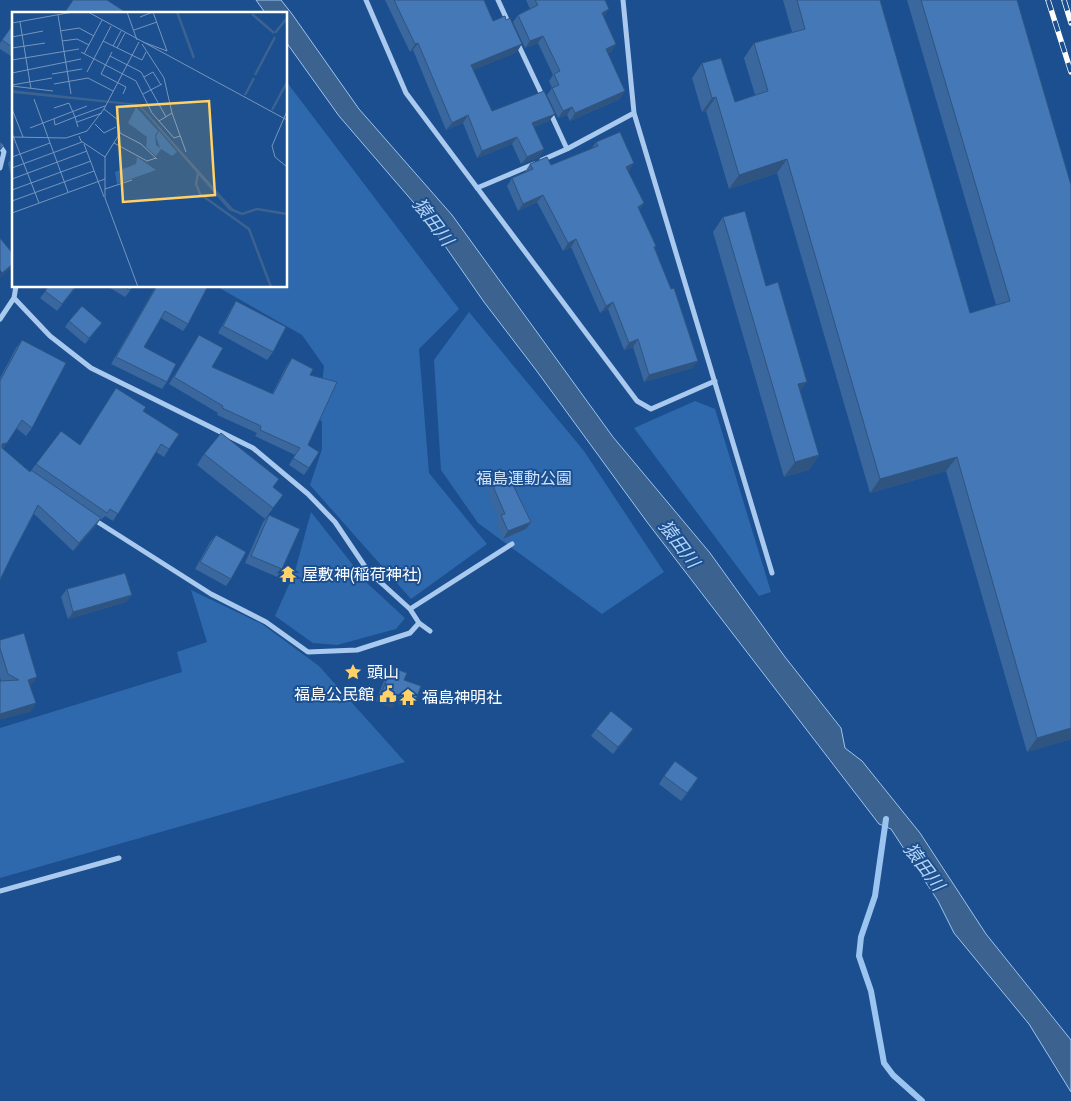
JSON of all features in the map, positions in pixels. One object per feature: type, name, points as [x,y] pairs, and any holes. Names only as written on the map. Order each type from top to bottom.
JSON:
[{"type":"street","points":[[366,0],[406,93],[637,401],[651,409],[715,381]]},
{"type":"street","points":[[498,0],[510,26]]},
{"type":"street","points":[[623,0],[634,113],[772,573]]},
{"type":"street","points":[[514,35],[567,149]]},
{"type":"street","points":[[477,188],[567,149],[634,113]]},
{"type":"street","points":[[0,146],[4,152],[0,168]]},
{"type":"street","points":[[0,319],[14,298],[16,288]]},
{"type":"street","points":[[14,298],[50,336],[91,368],[253,448],[308,494],[335,522],[368,571],[410,609],[419,623],[430,631]]},
{"type":"street","points":[[87,515],[211,594],[266,622],[308,652],[357,650],[410,633],[419,623]]},
{"type":"street","points":[[410,609],[512,544]]},
{"type":"street","points":[[0,891],[118,858]]},
{"type":"green space","points":[[288,84],[459,309],[419,349],[429,473],[487,544],[411,599],[310,485],[322,449],[322,422],[311,409],[322,385],[324,366],[302,335],[220,288],[288,288]]},
{"type":"green space","name":"福島運動公園","points":[[469,312],[584,451],[664,572],[602,614],[478,523],[441,470],[434,360]]},
{"type":"green space","points":[[695,401],[715,409],[771,592],[759,596],[634,428]]},
{"type":"green space","points":[[311,512],[368,584],[405,618],[396,629],[337,645],[313,643],[275,616],[295,571]]},
{"type":"green space","points":[[191,590],[262,624],[319,666],[405,762],[0,878],[0,728],[182,672],[177,652],[207,642]]},
{"type":"water","name":"猿田川","points":[[256,0],[281,0],[359,109],[452,215],[613,437],[710,553],[785,657],[841,728],[845,748],[862,761],[920,833],[986,934],[1071,1040],[1071,1092],[1029,1024],[954,933],[938,901],[891,829],[879,824],[647,522],[484,302],[420,210],[339,116],[288,45],[288,12],[265,12]]},
{"type":"building","points":[[73,0],[107,0],[124,11],[123,12],[65,12]]},
{"type":"building","points":[[394,0],[484,0],[493,21],[505,16],[506,20],[510,18],[522,44],[471,65],[492,111],[544,91],[555,114],[532,123],[544,149],[527,157],[517,137],[482,151],[468,115],[452,123],[418,43],[415,44]]},
{"type":"building","points":[[535,0],[605,0],[609,9],[602,13],[616,44],[606,49],[625,91],[575,113],[572,107],[563,111],[552,88],[559,85],[554,74],[560,71],[543,36],[530,41],[518,15],[538,5]]},
{"type":"building","points":[[797,0],[880,0],[970,313],[1010,301],[921,0],[1017,0],[1071,185],[1071,728],[1037,738],[957,457],[880,479],[787,159],[739,175],[716,97],[712,98],[702,63],[721,58],[735,102],[768,91],[754,43],[805,29]]},
{"type":"building","points":[[12,26],[12,47],[2,40]]},
{"type":"building","points":[[620,132],[634,163],[626,167],[644,203],[638,207],[656,246],[654,247],[671,289],[674,288],[698,361],[649,375],[638,339],[629,343],[613,302],[606,306],[576,239],[568,243],[543,195],[523,204],[512,178],[533,169],[530,164],[547,157],[551,165],[598,146],[596,142]]},
{"type":"building","points":[[0,142],[4,145],[0,150]]},
{"type":"building","points":[[745,211],[766,286],[778,282],[807,382],[798,384],[819,455],[795,462],[723,217]]},
{"type":"building","points":[[0,238],[12,253],[12,265],[2,273],[0,270]]},
{"type":"building","points":[[47,288],[74,288],[62,304],[45,291]]},
{"type":"building","points":[[156,288],[207,288],[188,324],[165,311],[144,347],[176,364],[167,382],[116,357]]},
{"type":"building","points":[[236,301],[286,327],[273,352],[223,326]]},
{"type":"building","points":[[82,306],[102,323],[89,338],[69,321]]},
{"type":"building","points":[[199,335],[223,348],[212,367],[273,394],[292,358],[313,369],[310,375],[337,382],[308,445],[319,452],[309,468],[293,458],[300,448],[260,430],[261,426],[222,408],[223,406],[174,377]]},
{"type":"building","points":[[22,340],[66,363],[32,428],[22,420],[7,443],[2,444],[2,448],[30,472],[31,470],[101,518],[79,543],[38,505],[0,580],[0,381]]},
{"type":"building","points":[[116,388],[146,407],[143,411],[179,434],[169,449],[161,444],[118,514],[110,509],[107,513],[36,464],[61,431],[80,445]]},
{"type":"building","points":[[221,433],[279,479],[273,487],[283,495],[273,508],[204,454]]},
{"type":"building","points":[[510,479],[531,522],[508,531],[501,515],[505,514],[493,486]]},
{"type":"building","points":[[269,515],[300,529],[282,569],[251,556]]},
{"type":"building","points":[[216,535],[246,552],[231,579],[200,562]]},
{"type":"building","points":[[125,573],[132,595],[73,612],[67,589]]},
{"type":"building","points":[[24,633],[37,677],[28,680],[36,703],[0,714],[0,681],[19,680],[8,674],[0,648],[0,640]]},
{"type":"building","points":[[391,667],[407,673],[404,680],[421,686],[415,702],[398,696],[396,701],[381,695]]},
{"type":"building","points":[[611,711],[633,729],[618,747],[596,729]]},
{"type":"building","points":[[675,761],[698,778],[687,793],[664,776]]},
{"type":"waterway","points":[[886,819],[875,896],[861,937],[859,956],[871,991],[884,1063],[893,1075],[922,1101]]},
{"type":"railway","points":[[1048,0],[1071,72]]},
{"type":"railway","points":[[1064,0],[1071,23]]},
{"type":"place","name":"屋敷神(稲荷神社)","points":[[288,574]]},
{"type":"place","name":"頭山","points":[[353,672]]},
{"type":"place","name":"福島公民館","points":[[388,694]]},
{"type":"place","name":"福島神明社","points":[[408,697]]}]
